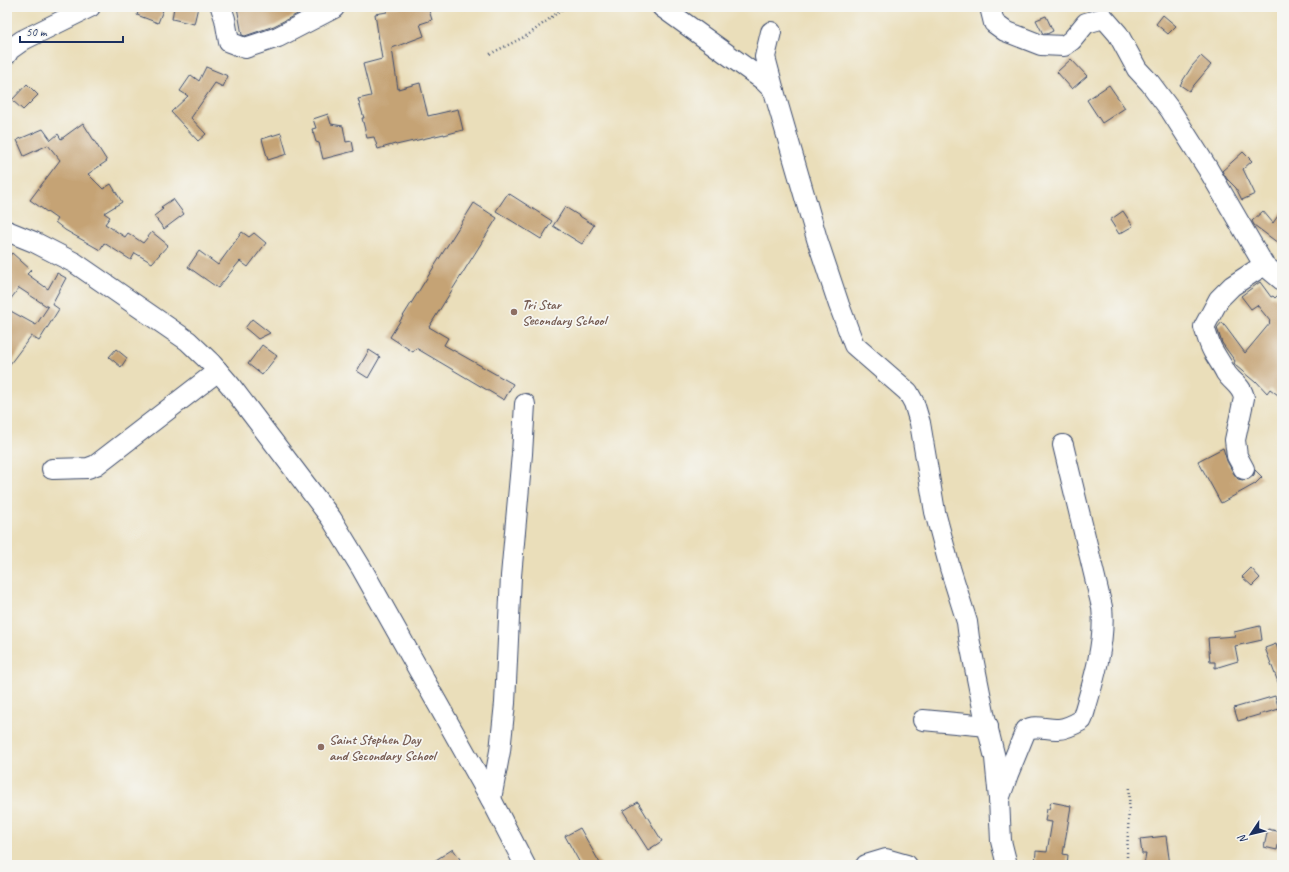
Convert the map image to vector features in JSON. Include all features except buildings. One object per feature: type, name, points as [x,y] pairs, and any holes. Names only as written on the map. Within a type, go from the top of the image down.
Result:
[{"type":"street","points":[[7,54],[9,50],[23,40],[90,7]]},
{"type":"street","points":[[221,7],[230,42],[245,48],[278,37],[334,8]]},
{"type":"street","points":[[662,7],[763,80],[774,91]]},
{"type":"street","points":[[990,7],[994,23],[1005,31],[1041,45],[1064,46],[1072,40],[1086,23],[1104,18],[1118,34],[1137,70],[1150,83],[1171,111],[1200,156],[1264,265],[1282,280]]},
{"type":"street","points":[[772,32],[765,57],[817,239],[854,345],[908,392],[914,403],[920,423],[935,512],[950,568],[967,622],[969,638],[995,758],[1000,799],[1001,841],[1007,865]]},
{"type":"street","points":[[7,231],[34,242],[75,263],[188,341],[230,385],[332,518],[491,799],[525,865]]},
{"type":"street","points":[[1244,469],[1237,456],[1235,440],[1244,398],[1243,392],[1227,374],[1212,350],[1204,327],[1219,299],[1232,286],[1264,265]]},
{"type":"street","points":[[52,469],[88,468],[96,465],[218,371]]},
{"type":"street","points":[[491,799],[500,751],[506,703],[511,576],[525,404]]},
{"type":"street","points":[[1000,799],[1008,774],[1027,729],[1033,727],[1059,729],[1082,720],[1103,638],[1104,622],[1102,607],[1063,444]]},
{"type":"street","points":[[923,720],[988,726]]},
{"type":"street","points":[[866,865],[886,859],[907,865]]},
{"type":"path","points":[[490,54],[528,35],[565,7]]},
{"type":"path","points":[[1128,865],[1127,855],[1130,785]]},
{"type":"place","name":"Tri Star Secondary School","points":[[514,312]]},
{"type":"place","name":"Saint Stephen Day and Secondary School","points":[[321,747]]}]
